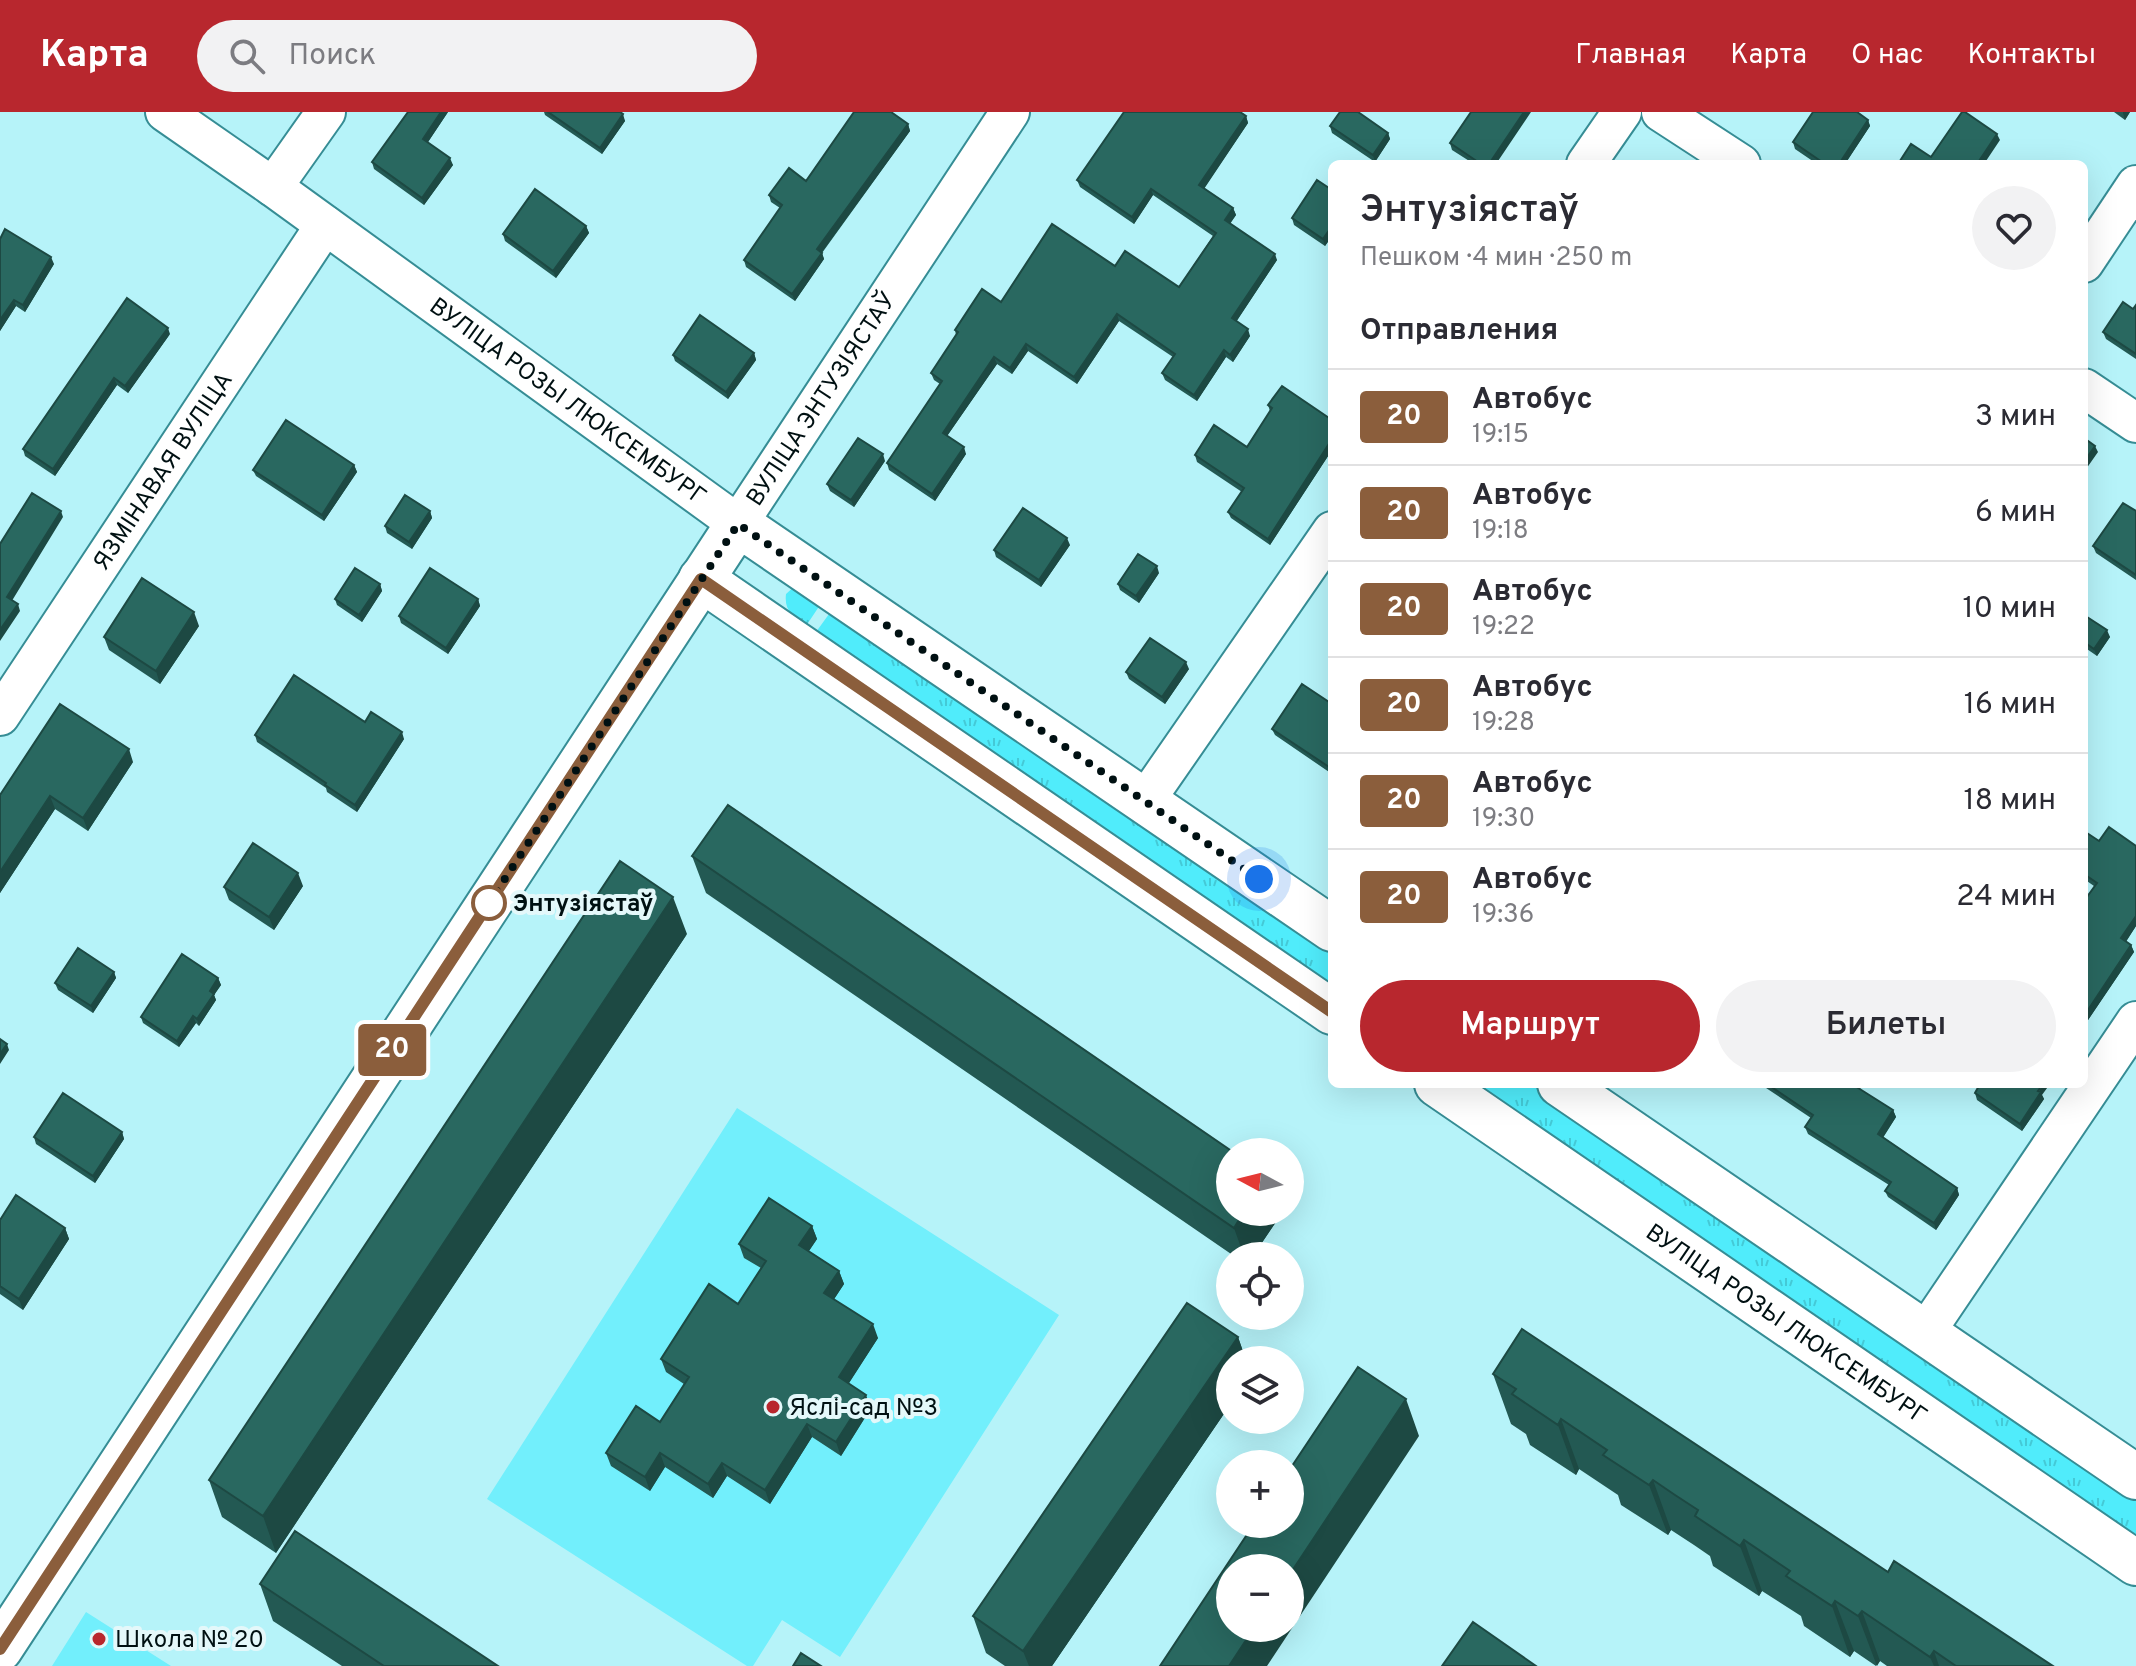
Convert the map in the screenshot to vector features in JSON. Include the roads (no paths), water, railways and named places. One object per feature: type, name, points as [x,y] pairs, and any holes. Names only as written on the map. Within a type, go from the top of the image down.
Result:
[{"type":"main road","name":"ВУЛІЦА ЭНТУЗІЯСТАЎ","points":[[0,1649],[738,524]]},
{"type":"main road","name":"ВУЛІЦА РОЗЫ ЛЮКСЕМБУРГ","points":[[738,524],[1328,926]]},
{"type":"main road","points":[[701,579],[1328,1009]]},
{"type":"main road","name":"ВУЛІЦА РОЗЫ ЛЮКСЕМБУРГ","points":[[1443,1088],[2136,1563]]},
{"type":"main road","points":[[1566,1088],[2136,1477]]},
{"type":"street","name":"ВУЛІЦА РОЗЫ ЛЮКСЕМБУРГ","points":[[165,112],[738,524]]},
{"type":"street","points":[[273,187],[326,112]]},
{"type":"street","name":"ВУЛІЦА ЭНТУЗІЯСТАЎ","points":[[738,524],[1010,112]]},
{"type":"street","points":[[1589,160],[1622,112]]},
{"type":"street","points":[[1661,112],[1735,160]]},
{"type":"street","points":[[2088,257],[2136,185]]},
{"type":"street","name":"ЯЗМІНАВАЯ ВУЛІЦА","points":[[0,716],[325,225]]},
{"type":"street","points":[[2088,391],[2136,423]]},
{"type":"street","points":[[1145,801],[1328,537]]},
{"type":"street","points":[[1925,1333],[2136,1021]]},
{"type":"place","name":"Энтузіястаў","points":[[489,903]]},
{"type":"place","name":"Яслі-сад №3","points":[[773,1407]]},
{"type":"place","name":"Школа № 20","points":[[99,1639]]}]
